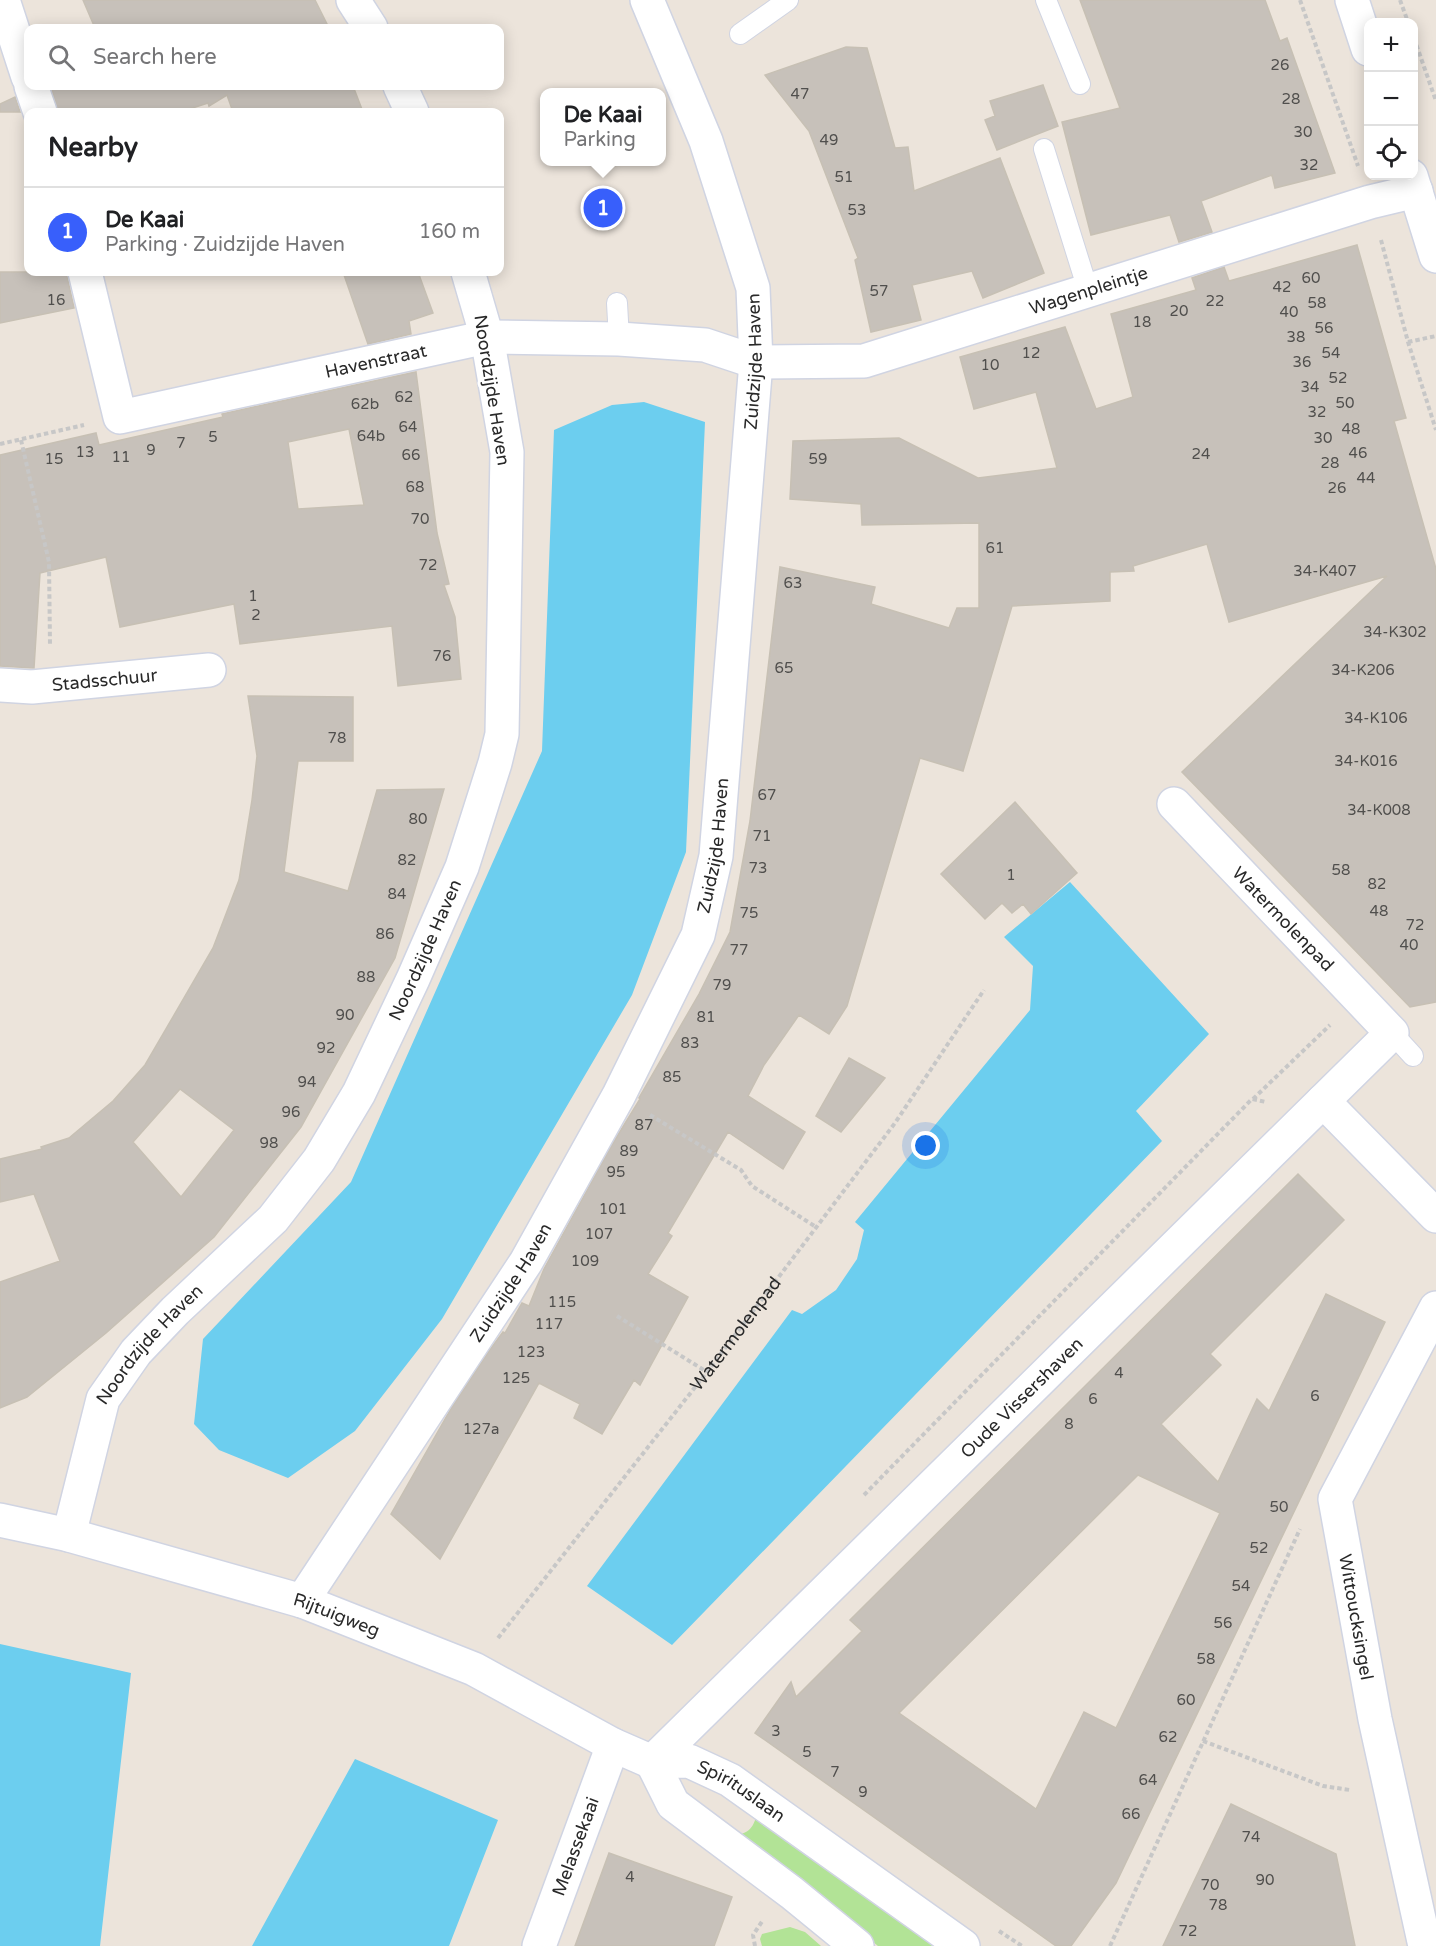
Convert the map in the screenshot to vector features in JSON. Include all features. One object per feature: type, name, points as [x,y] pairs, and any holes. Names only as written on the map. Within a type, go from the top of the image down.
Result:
[{"type":"street","points":[[3,0],[24,65]]},
{"type":"street","points":[[353,0],[368,24]]},
{"type":"street","name":"Zuidzijde Haven","points":[[302,1601],[526,1262],[619,1095],[698,935],[716,856],[756,362],[753,288],[706,141],[647,0]]},
{"type":"street","points":[[1352,0],[1364,37]]},
{"type":"street","points":[[32,90],[39,108]]},
{"type":"street","points":[[402,90],[410,108]]},
{"type":"street","points":[[1414,183],[1434,241]]},
{"type":"street","name":"Wagenpleintje","points":[[756,362],[864,361],[1370,202],[1414,183]]},
{"type":"street","points":[[86,276],[120,417]]},
{"type":"street","name":"Noordzijde Haven","points":[[69,1534],[104,1400],[136,1352],[175,1311],[273,1219],[319,1160],[358,1093],[413,979],[462,867],[502,735],[507,452],[487,337],[469,276]]},
{"type":"street","name":"Havenstraat","points":[[120,417],[487,337],[619,339],[705,345],[756,362]]},
{"type":"street","name":"Stadsschuur","points":[[0,685],[32,687],[209,670]]},
{"type":"street","name":"Watermolenpad","points":[[1174,804],[1403,1045]]},
{"type":"street","name":"Oude Vissershaven","points":[[652,1762],[1317,1107],[1403,1045]]},
{"type":"street","points":[[1317,1107],[1436,1216]]},
{"type":"street","points":[[1335,1499],[1436,1308]]},
{"type":"street","name":"Wittoucksingel","points":[[1335,1499],[1375,1719],[1425,1946]]},
{"type":"street","name":"Rijtuigweg","points":[[0,1520],[69,1534],[302,1601],[474,1669],[613,1745],[652,1762]]},
{"type":"street","name":"Melassekaai","points":[[539,1946],[613,1745]]},
{"type":"street","name":"Spirituslaan","points":[[652,1762],[689,1761],[730,1780],[963,1946]]},
{"type":"street","points":[[652,1762],[673,1804],[792,1893],[857,1946]]},
{"type":"lane","points":[[740,33],[788,0]]},
{"type":"lane","points":[[1046,0],[1080,84]]},
{"type":"lane","points":[[1044,149],[1088,290]]},
{"type":"lane","points":[[617,303],[619,339]]},
{"type":"path","points":[[1400,0],[1407,18]]},
{"type":"path","points":[[1418,52],[1436,101]]},
{"type":"path","points":[[1408,342],[1436,336]]},
{"type":"path","points":[[0,444],[120,417]]},
{"type":"path","points":[[21,440],[49,562],[50,685]]},
{"type":"path","name":"Watermolenpad","points":[[474,1669],[707,1372],[895,1123],[984,990]]},
{"type":"path","points":[[856,1503],[1252,1099],[1358,998]]},
{"type":"path","points":[[619,1095],[741,1170],[752,1186],[816,1227]]},
{"type":"path","points":[[1252,1099],[1317,1107]]},
{"type":"path","points":[[617,1316],[707,1372]]},
{"type":"path","points":[[1110,1946],[1311,1505],[1335,1499]]},
{"type":"path","points":[[1203,1741],[1323,1786],[1392,1797]]},
{"type":"green space","points":[[757,1812],[939,1946],[878,1946],[843,1917],[729,1837],[749,1830]]},
{"type":"green space","points":[[790,1927],[805,1932],[821,1946],[762,1946],[760,1939],[762,1934]]},
{"type":"water","points":[[644,402],[705,422],[686,852],[632,995],[442,1319],[355,1431],[288,1478],[219,1450],[194,1424],[203,1339],[351,1182],[542,751],[554,430],[612,405]]},
{"type":"water","points":[[1070,882],[1209,1034],[1136,1111],[1162,1141],[672,1645],[587,1586],[792,1310],[802,1314],[836,1290],[857,1259],[864,1230],[855,1222],[1030,1010],[1033,966],[1004,937]]},
{"type":"water","points":[[0,1644],[131,1673],[100,1946],[0,1946]]},
{"type":"water","points":[[355,1759],[498,1820],[449,1946],[252,1946]]},
{"type":"building","points":[[83,0],[315,0],[327,24],[93,24]]},
{"type":"building","points":[[1080,0],[1265,0],[1280,41],[1287,38],[1335,173],[1275,188],[1272,175],[1201,201],[1212,232],[1179,242],[1170,215],[1091,235],[1062,122],[1120,108]]},
{"type":"building","points":[[846,47],[867,48],[895,148],[908,147],[914,191],[1000,158],[1044,273],[983,298],[972,271],[912,285],[921,320],[871,332],[855,260],[858,258],[809,131],[765,75]]},
{"type":"building","points":[[1043,85],[1058,126],[997,150],[985,120],[995,116],[990,101]]},
{"type":"building","points":[[52,90],[355,90],[361,108],[232,108],[227,95],[209,106],[208,103],[192,108],[57,108]]},
{"type":"building","points":[[15,97],[20,112],[0,112],[0,104]]},
{"type":"building","points":[[1357,245],[1406,418],[1394,421],[1436,569],[1436,1002],[1410,1007],[1182,772],[1387,576],[1229,622],[1207,544],[1133,566],[1134,571],[1110,572],[1110,601],[1012,606],[963,771],[920,758],[847,1006],[829,1034],[799,1015],[764,1065],[748,1096],[805,1132],[783,1169],[728,1132],[668,1233],[672,1236],[648,1274],[688,1297],[640,1385],[634,1380],[602,1434],[574,1418],[580,1404],[539,1383],[440,1559],[391,1514],[452,1407],[489,1351],[503,1332],[505,1333],[522,1303],[529,1306],[544,1269],[699,994],[730,932],[750,821],[780,567],[875,587],[871,604],[949,628],[957,608],[979,608],[979,523],[862,525],[861,504],[790,499],[793,441],[899,438],[978,478],[1057,468],[1036,392],[974,409],[960,357],[1065,327],[1096,409],[1133,397],[1111,314],[1196,290],[1192,278],[1224,267],[1229,281]]},
{"type":"building","points":[[0,272],[24,272],[24,276],[67,276],[74,308],[0,323]]},
{"type":"building","points":[[344,276],[419,276],[433,313],[409,321],[411,334],[368,344]]},
{"type":"building","points":[[416,372],[437,533],[449,584],[444,585],[455,617],[461,679],[398,686],[392,626],[240,644],[234,604],[120,627],[106,557],[40,573],[34,668],[0,666],[0,455],[96,433],[99,445],[223,417],[222,414]],"holes":[[[349,429],[364,505],[298,509],[288,442]]]},
{"type":"building","points":[[248,696],[353,697],[353,761],[298,761],[284,872],[348,891],[377,790],[444,789],[395,958],[301,1127],[214,1237],[106,1333],[27,1397],[0,1408],[0,1282],[60,1261],[34,1194],[0,1202],[0,1159],[42,1149],[41,1147],[69,1138],[113,1101],[145,1065],[213,948],[239,880],[257,756]],"holes":[[[180,1089],[234,1130],[181,1197],[133,1142]]]},
{"type":"building","points":[[1015,802],[1077,873],[1031,914],[1023,904],[1012,913],[1002,903],[985,919],[941,874]]},
{"type":"building","points":[[849,1058],[885,1078],[841,1132],[816,1116]]},
{"type":"building","points":[[1298,1174],[1344,1220],[1210,1354],[1221,1365],[1161,1424],[1218,1482],[1257,1399],[1269,1411],[1326,1294],[1385,1322],[1116,1883],[1071,1946],[1056,1946],[755,1733],[791,1682],[796,1697],[862,1631],[850,1620]],"holes":[[[1138,1475],[1220,1513],[1116,1728],[1084,1712],[1036,1809],[899,1713]]]},
{"type":"building","points":[[1231,1804],[1336,1854],[1355,1946],[1163,1946]]},
{"type":"building","points":[[609,1853],[732,1897],[714,1946],[575,1946]]},
{"type":"place","name":"De Kaai","points":[[603,208]]}]
